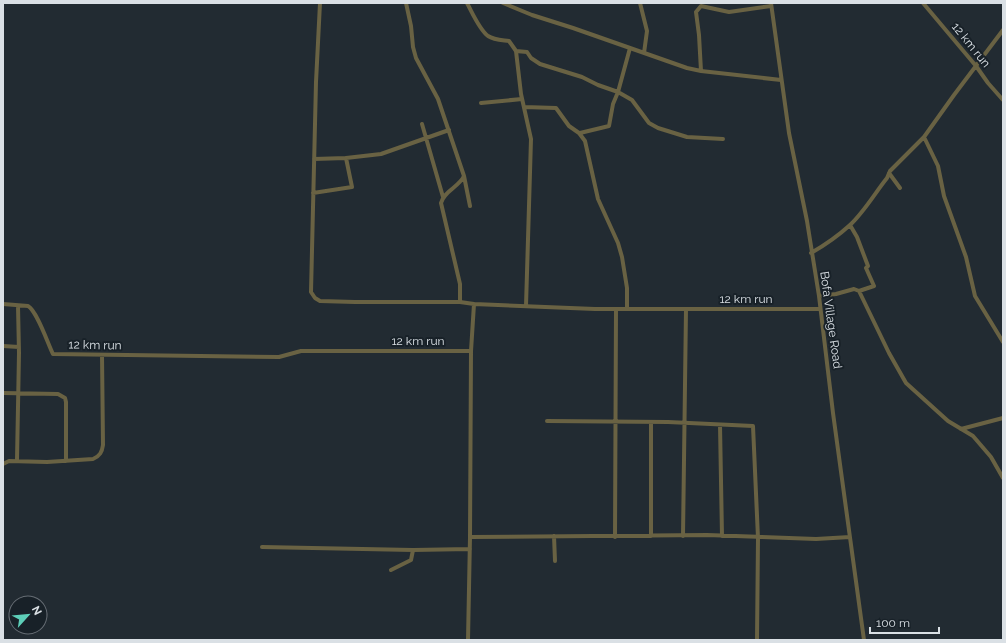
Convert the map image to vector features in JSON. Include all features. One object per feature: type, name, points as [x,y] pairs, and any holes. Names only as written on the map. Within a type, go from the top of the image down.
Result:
[{"type":"street","points":[[320,3],[313,193],[352,188],[346,158]]},
{"type":"street","points":[[406,3],[416,58],[438,99],[464,176],[470,206]]},
{"type":"street","points":[[467,3],[483,31],[488,36],[495,39],[509,42],[516,52],[522,99],[531,139],[526,306]]},
{"type":"street","points":[[503,3],[532,15],[687,68],[701,71],[781,80]]},
{"type":"street","points":[[640,3],[647,31],[644,53]]},
{"type":"street","name":"12 km run","points":[[923,3],[1003,100]]},
{"type":"street","points":[[701,71],[696,12],[700,6],[729,12],[771,4]]},
{"type":"street","name":"Bofa Village Road","points":[[771,4],[789,133],[807,221],[819,296],[833,413],[864,640]]},
{"type":"street","points":[[811,253],[824,245],[850,224],[889,174],[924,137],[1003,30]]},
{"type":"street","points":[[580,133],[609,126],[613,104],[618,92],[630,48]]},
{"type":"street","points":[[516,52],[527,52],[531,58],[540,64],[582,77],[598,85],[618,92],[632,100],[649,123],[658,128],[687,137],[723,139]]},
{"type":"street","points":[[481,103],[522,99]]},
{"type":"street","points":[[524,107],[556,108],[569,126],[580,133],[585,141],[598,199],[618,243],[622,257],[627,309]]},
{"type":"street","points":[[422,124],[443,197]]},
{"type":"street","points":[[314,159],[346,158],[381,154],[449,130]]},
{"type":"street","points":[[924,137],[938,166],[946,203],[968,263],[975,296],[1003,342]]},
{"type":"street","points":[[889,174],[900,188]]},
{"type":"street","points":[[460,302],[460,284],[441,203],[443,197],[462,181],[464,176]]},
{"type":"street","name":"12 km run","points":[[313,193],[311,292],[315,298],[320,301],[460,302],[474,304],[616,309],[820,309]]},
{"type":"street","points":[[819,296],[836,294],[854,289],[859,291],[874,286],[866,268],[868,266],[857,237],[850,224]]},
{"type":"street","points":[[859,291],[880,336],[903,379],[938,412],[973,436],[991,457],[1003,478]]},
{"type":"street","name":"12 km run","points":[[3,304],[28,306],[31,308],[39,320],[53,354],[279,357],[301,351],[471,351]]},
{"type":"street","points":[[468,640],[471,351],[474,304]]},
{"type":"street","points":[[17,460],[19,347],[18,306]]},
{"type":"street","points":[[615,537],[616,309]]},
{"type":"street","points":[[683,536],[686,309]]},
{"type":"street","points":[[3,346],[19,347]]},
{"type":"street","points":[[3,464],[9,461],[17,460],[47,462],[94,459],[98,457],[102,452],[103,445],[102,355]]},
{"type":"street","points":[[3,393],[58,394],[65,398],[66,461]]},
{"type":"street","points":[[961,429],[1003,418]]},
{"type":"street","points":[[547,421],[651,422],[753,426],[758,538],[757,640]]},
{"type":"street","points":[[651,422],[651,536]]},
{"type":"street","points":[[720,425],[722,536]]},
{"type":"street","points":[[554,536],[555,561]]},
{"type":"street","points":[[470,537],[722,536],[816,539],[850,537]]},
{"type":"street","points":[[262,547],[412,550],[470,549]]},
{"type":"street","points":[[391,570],[411,560],[412,550]]}]
